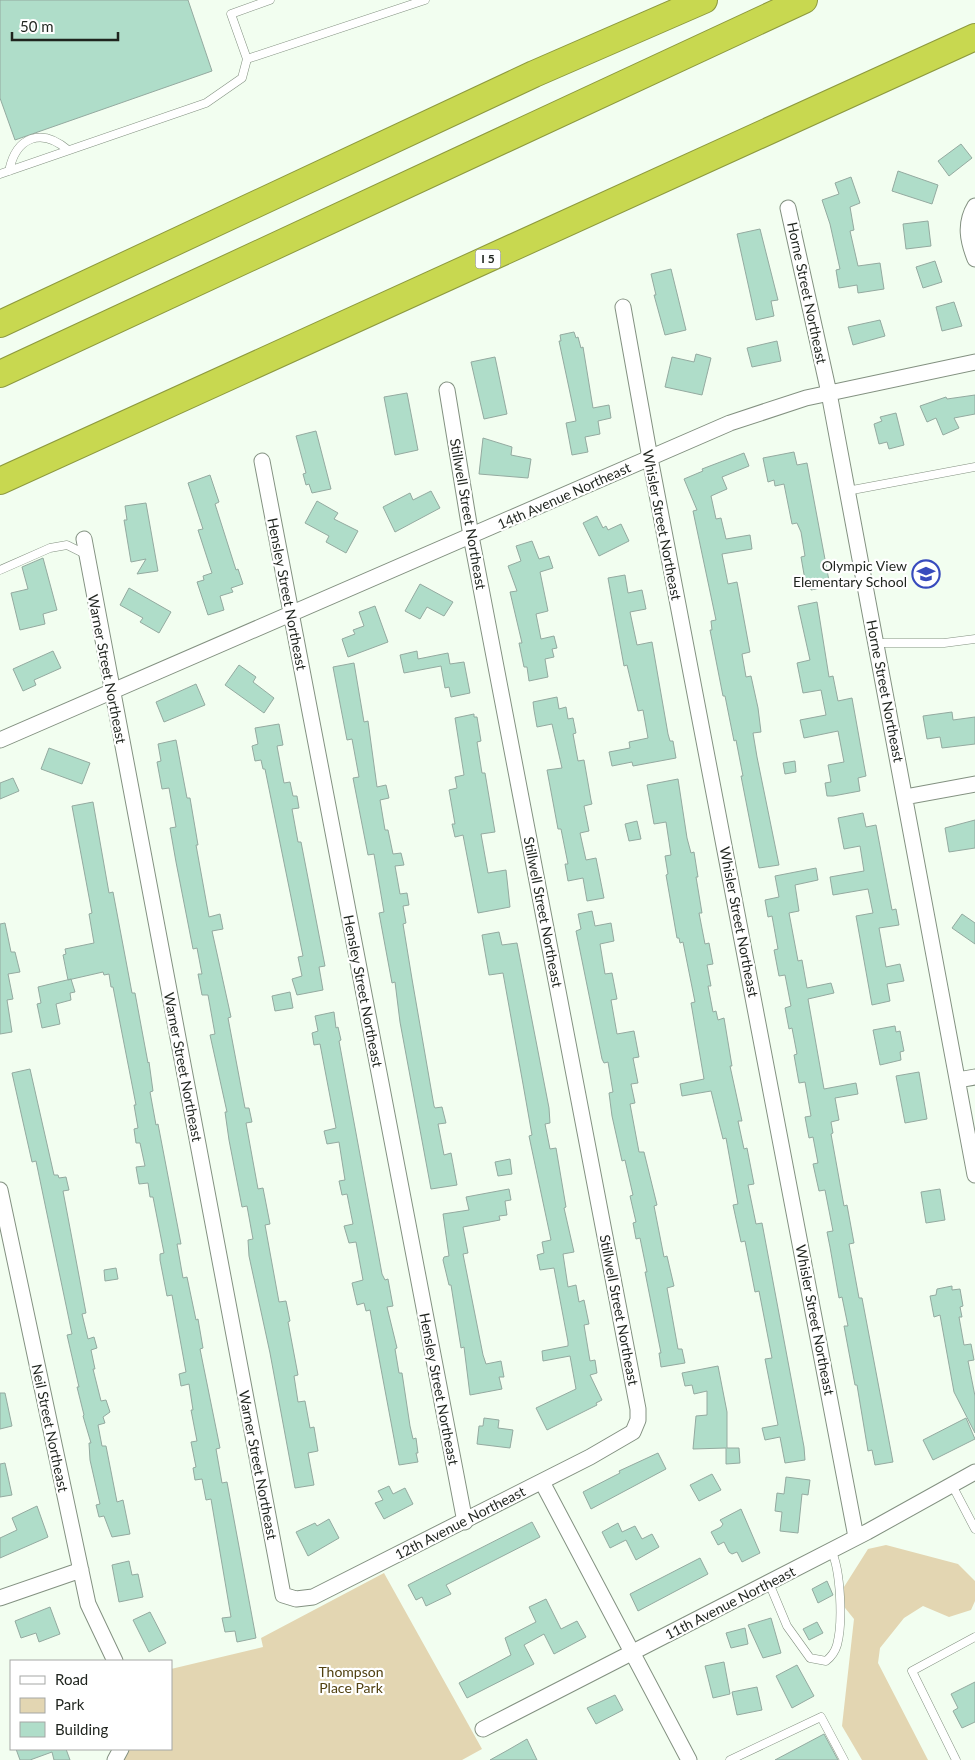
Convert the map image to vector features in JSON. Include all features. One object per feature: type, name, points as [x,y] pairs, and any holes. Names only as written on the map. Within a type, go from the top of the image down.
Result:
[{"type":"highway","points":[[0,324],[534,74],[704,0]]},
{"type":"highway","points":[[0,374],[804,0]]},
{"type":"highway","name":"I 5","points":[[0,481],[975,36]]},
{"type":"highway","points":[[907,68],[975,46]]},
{"type":"street","points":[[975,206],[970,214],[967,230],[975,260]]},
{"type":"street","name":"Horne Street Northeast","points":[[788,208],[829,393],[975,1174]]},
{"type":"street","name":"Whisler Street Northeast","points":[[623,307],[650,458],[856,1537]]},
{"type":"street","name":"14th Avenue Northeast","points":[[0,740],[650,458],[763,412],[829,393],[975,362]]},
{"type":"street","name":"Stillwell Street Northeast","points":[[447,390],[471,536],[638,1409],[638,1420],[633,1432]]},
{"type":"street","name":"Hensley Street Northeast","points":[[262,460],[465,1522]]},
{"type":"street","name":"Warner Street Northeast","points":[[84,539],[283,1595]]},
{"type":"street","points":[[904,797],[975,784]]},
{"type":"street","points":[[958,1080],[975,1077]]},
{"type":"street","name":"Neil Street Northeast","points":[[0,1190],[88,1604],[115,1660]]},
{"type":"street","name":"12th Avenue Northeast","points":[[283,1595],[296,1600],[313,1597],[465,1522],[633,1432]]},
{"type":"street","name":"11th Avenue Northeast","points":[[483,1730],[769,1583],[975,1472]]},
{"type":"street","points":[[542,1482],[689,1760]]},
{"type":"street","points":[[0,1598],[81,1570]]},
{"type":"lane","points":[[0,174],[206,103],[242,78],[247,60],[231,14],[270,0]]},
{"type":"lane","points":[[247,60],[425,0]]},
{"type":"lane","points":[[9,171],[13,154],[21,145],[43,136],[56,140],[68,150]]},
{"type":"lane","points":[[847,491],[975,467]]},
{"type":"lane","points":[[0,570],[67,545],[87,555]]},
{"type":"lane","points":[[876,643],[944,643],[975,639]]},
{"type":"lane","points":[[952,1485],[975,1529]]},
{"type":"lane","points":[[769,1583],[787,1626],[810,1658],[826,1661],[837,1646],[839,1630],[836,1565],[831,1550]]},
{"type":"lane","points":[[956,1760],[912,1671],[975,1637]]},
{"type":"lane","points":[[730,1760],[821,1717],[844,1760]]},
{"type":"green space","points":[[886,1545],[958,1564],[975,1581],[975,1601],[971,1610],[949,1617],[923,1606],[904,1618],[880,1648],[878,1663],[928,1760],[862,1760],[842,1726],[854,1619],[837,1598],[868,1549]]},
{"type":"green space","name":"Thompson Place Park","points":[[384,1573],[482,1749],[462,1760],[124,1760],[128,1750],[172,1750],[172,1669],[263,1647],[261,1638]]},
{"type":"building","points":[[0,0],[188,0],[212,71],[15,140],[0,98]]},
{"type":"building","points":[[961,144],[972,158],[949,176],[938,161]]},
{"type":"building","points":[[898,171],[938,185],[932,204],[892,191]]},
{"type":"building","points":[[851,177],[860,203],[850,207],[854,230],[850,231],[858,266],[880,263],[884,289],[858,293],[857,285],[839,288],[836,270],[840,269],[830,224],[822,200],[839,194],[835,183]]},
{"type":"building","points":[[928,221],[931,246],[906,249],[903,224]]},
{"type":"building","points":[[760,229],[778,300],[771,301],[774,316],[756,320],[737,234]]},
{"type":"building","points":[[935,261],[942,282],[923,288],[916,267]]},
{"type":"building","points":[[671,269],[686,330],[665,335],[654,295],[656,295],[651,274]]},
{"type":"building","points":[[954,302],[962,326],[942,331],[936,307]]},
{"type":"building","points":[[880,320],[885,336],[853,345],[848,327]]},
{"type":"building","points":[[574,332],[576,338],[578,337],[581,348],[583,347],[593,408],[609,405],[611,418],[598,421],[600,434],[585,437],[588,452],[572,455],[566,423],[576,421],[559,341],[561,341],[560,335]]},
{"type":"building","points":[[777,341],[781,361],[752,367],[747,348]]},
{"type":"building","points":[[696,354],[711,358],[702,395],[665,387],[672,357],[694,362]]},
{"type":"building","points":[[495,357],[507,414],[484,419],[471,362]]},
{"type":"building","points":[[407,393],[418,450],[395,455],[384,397]]},
{"type":"building","points":[[975,395],[975,414],[954,418],[959,428],[943,435],[936,418],[927,422],[920,406],[946,397],[947,399]]},
{"type":"building","points":[[896,413],[904,445],[889,449],[887,442],[879,444],[874,424],[882,421],[880,417]]},
{"type":"building","points":[[316,431],[331,489],[312,493],[309,484],[306,485],[303,474],[306,473],[296,436]]},
{"type":"building","points":[[483,438],[512,447],[511,455],[531,459],[528,478],[479,474]]},
{"type":"building","points":[[794,452],[797,465],[807,463],[830,586],[811,590],[809,579],[805,580],[801,557],[805,556],[801,532],[797,523],[792,524],[784,484],[775,486],[774,480],[768,482],[763,458]]},
{"type":"building","points":[[744,453],[749,466],[722,477],[727,489],[711,496],[716,519],[721,518],[726,539],[750,535],[752,549],[722,554],[728,584],[737,582],[750,652],[742,654],[746,677],[751,676],[758,708],[761,732],[753,733],[779,865],[759,868],[736,740],[734,741],[725,696],[723,696],[710,630],[712,630],[711,621],[716,620],[693,511],[697,510],[684,479],[703,471],[702,469]]},
{"type":"building","points":[[210,475],[219,502],[215,504],[236,570],[238,569],[243,584],[231,588],[233,592],[220,596],[224,610],[208,615],[197,582],[204,580],[203,576],[212,573],[198,530],[203,529],[188,483]]},
{"type":"building","points":[[431,491],[440,508],[395,532],[383,507],[410,493],[413,500]]},
{"type":"building","points":[[317,501],[338,513],[334,519],[358,531],[346,553],[326,542],[329,536],[305,523]]},
{"type":"building","points":[[146,503],[158,571],[137,574],[146,559],[131,562],[124,520],[127,520],[125,506]]},
{"type":"building","points":[[597,516],[603,528],[606,526],[608,530],[621,524],[629,541],[599,556],[583,523]]},
{"type":"building","points":[[532,541],[539,559],[549,556],[553,568],[540,572],[548,611],[536,614],[541,639],[554,636],[557,648],[552,649],[554,657],[545,659],[548,677],[529,681],[527,667],[524,667],[519,643],[522,643],[510,592],[517,591],[508,566],[521,561],[516,546]]},
{"type":"building","points":[[43,558],[57,610],[43,614],[45,624],[20,630],[11,593],[28,589],[22,567]]},
{"type":"building","points":[[625,575],[628,593],[642,590],[646,609],[630,612],[637,645],[652,642],[668,734],[670,741],[673,741],[676,758],[633,766],[632,762],[612,766],[609,752],[630,748],[629,742],[648,738],[643,710],[638,711],[627,665],[624,666],[608,578]]},
{"type":"building","points":[[420,584],[453,602],[444,616],[427,607],[420,619],[405,611]]},
{"type":"building","points":[[129,588],[171,612],[159,633],[140,622],[143,618],[120,605]]},
{"type":"building","points":[[817,602],[829,677],[833,676],[838,701],[852,698],[866,776],[858,778],[860,791],[833,796],[827,796],[825,783],[831,782],[828,765],[844,762],[838,731],[804,738],[800,720],[826,715],[821,690],[803,693],[797,663],[810,660],[798,606]]},
{"type":"building","points":[[375,606],[388,642],[348,657],[342,639],[355,634],[353,630],[364,626],[359,612]]},
{"type":"building","points":[[53,651],[61,668],[34,680],[36,685],[23,691],[13,669]]},
{"type":"building","points":[[417,651],[418,659],[448,653],[450,664],[464,662],[470,693],[451,697],[449,687],[445,688],[441,666],[404,673],[400,655]]},
{"type":"building","points":[[354,663],[364,722],[368,721],[377,787],[386,785],[389,798],[380,800],[385,830],[388,830],[393,854],[401,853],[404,865],[395,866],[400,894],[407,893],[409,905],[403,906],[406,923],[403,924],[412,979],[434,1106],[435,1108],[442,1107],[446,1123],[438,1124],[444,1155],[451,1153],[457,1185],[431,1189],[400,1022],[395,982],[392,983],[379,913],[384,912],[374,854],[368,855],[353,778],[359,777],[352,739],[347,740],[333,667]]},
{"type":"building","points":[[239,665],[256,677],[253,682],[274,698],[264,713],[225,685]]},
{"type":"building","points":[[196,684],[205,705],[164,722],[156,702]]},
{"type":"building","points":[[557,697],[559,709],[566,707],[568,719],[573,718],[576,733],[573,734],[578,761],[584,760],[592,804],[584,806],[589,831],[580,833],[586,860],[596,858],[604,898],[587,901],[583,878],[568,881],[565,864],[568,864],[561,829],[558,829],[547,770],[562,768],[552,724],[537,727],[533,702]]},
{"type":"building","points":[[952,712],[953,720],[975,717],[975,744],[942,748],[940,737],[927,739],[923,716]]},
{"type":"building","points":[[474,714],[474,717],[477,717],[481,741],[477,742],[482,773],[485,773],[495,832],[481,834],[488,873],[506,870],[510,907],[478,913],[463,835],[455,837],[452,824],[455,824],[449,790],[457,788],[455,777],[464,775],[455,718]]},
{"type":"building","points":[[279,724],[283,745],[277,746],[284,783],[290,782],[293,796],[297,796],[299,808],[292,809],[298,842],[301,842],[325,966],[319,967],[323,990],[297,995],[292,979],[302,976],[298,957],[303,956],[265,769],[263,769],[261,760],[255,761],[252,746],[258,744],[255,728]]},
{"type":"building","points":[[176,740],[187,798],[190,798],[209,917],[220,914],[223,929],[212,931],[231,1017],[228,1018],[245,1108],[249,1108],[252,1122],[246,1123],[258,1189],[263,1188],[270,1224],[265,1225],[279,1302],[286,1301],[290,1321],[288,1322],[298,1375],[294,1376],[298,1402],[305,1401],[310,1428],[314,1427],[318,1451],[308,1453],[314,1485],[295,1488],[270,1353],[249,1256],[248,1240],[253,1239],[247,1206],[242,1207],[229,1140],[225,1112],[227,1112],[210,1035],[215,1034],[208,995],[202,995],[198,974],[202,974],[197,948],[193,949],[176,862],[170,828],[176,827],[169,788],[162,789],[157,762],[161,761],[158,744]]},
{"type":"building","points":[[49,748],[90,763],[82,784],[41,769]]},
{"type":"building","points":[[795,761],[796,772],[785,774],[783,763]]},
{"type":"building","points":[[13,778],[19,791],[0,799],[0,783]]},
{"type":"building","points":[[678,779],[687,838],[691,853],[694,852],[698,877],[696,877],[702,913],[699,913],[705,944],[709,943],[713,964],[707,965],[711,986],[708,986],[713,1012],[716,1011],[718,1020],[724,1018],[732,1066],[730,1066],[742,1121],[738,1121],[744,1149],[747,1148],[754,1184],[748,1185],[756,1224],[762,1223],[805,1460],[785,1463],[780,1437],[765,1440],[762,1428],[778,1425],[765,1359],[772,1358],[759,1291],[755,1292],[745,1241],[741,1242],[733,1205],[738,1204],[726,1138],[723,1139],[711,1091],[682,1096],[680,1084],[704,1079],[691,1003],[695,1002],[683,942],[680,943],[679,938],[677,938],[666,875],[668,874],[665,856],[671,855],[666,822],[654,824],[647,785]]},
{"type":"building","points":[[93,802],[109,893],[113,892],[132,993],[135,993],[149,1062],[153,1091],[150,1092],[181,1244],[177,1244],[183,1278],[187,1277],[196,1320],[198,1319],[203,1348],[200,1349],[220,1448],[216,1449],[222,1483],[227,1482],[256,1638],[237,1642],[235,1631],[225,1632],[222,1618],[231,1617],[211,1499],[206,1500],[202,1479],[195,1480],[193,1468],[196,1467],[191,1442],[197,1441],[191,1410],[193,1410],[189,1384],[181,1386],[179,1374],[186,1372],[172,1295],[167,1296],[160,1260],[160,1254],[164,1253],[153,1197],[150,1197],[148,1183],[139,1184],[136,1167],[145,1166],[140,1143],[136,1143],[134,1129],[138,1128],[134,1105],[136,1105],[113,987],[111,987],[109,974],[104,975],[103,972],[68,980],[63,955],[66,954],[65,949],[94,943],[89,914],[92,913],[72,806]]},
{"type":"building","points":[[863,813],[866,827],[876,825],[892,910],[896,909],[899,925],[879,928],[886,967],[900,964],[904,981],[887,984],[890,1001],[872,1005],[856,916],[873,913],[868,889],[833,895],[830,877],[864,871],[860,846],[844,849],[838,818]]},
{"type":"building","points":[[975,820],[975,848],[949,852],[945,828]]},
{"type":"building","points":[[637,821],[641,839],[629,841],[625,824]]},
{"type":"building","points":[[816,868],[818,880],[795,885],[799,911],[789,913],[798,961],[802,960],[807,988],[831,983],[834,993],[808,999],[824,1089],[856,1083],[858,1094],[835,1098],[839,1120],[831,1122],[833,1133],[831,1134],[844,1206],[847,1205],[854,1243],[849,1244],[859,1298],[862,1298],[893,1462],[875,1465],[872,1450],[868,1451],[857,1385],[855,1385],[844,1326],[848,1326],[842,1297],[839,1298],[827,1232],[833,1231],[825,1190],[819,1191],[813,1164],[818,1163],[813,1137],[809,1138],[805,1117],[811,1116],[805,1082],[799,1083],[794,1055],[797,1054],[792,1028],[789,1029],[785,1008],[791,1006],[785,975],[779,976],[774,950],[778,949],[772,916],[768,917],[765,900],[779,897],[775,876]]},
{"type":"building","points":[[592,911],[595,926],[611,923],[614,941],[600,944],[605,974],[612,973],[617,999],[611,1000],[617,1034],[634,1031],[639,1057],[633,1058],[638,1083],[631,1084],[635,1103],[630,1104],[639,1152],[644,1152],[657,1205],[654,1206],[664,1257],[667,1256],[674,1286],[667,1288],[678,1349],[682,1349],[685,1363],[661,1367],[659,1353],[661,1353],[645,1272],[647,1272],[640,1238],[636,1239],[633,1223],[636,1222],[630,1196],[633,1195],[625,1160],[622,1161],[612,1116],[609,1093],[613,1092],[608,1062],[604,1063],[602,1059],[576,931],[581,929],[578,914]]},
{"type":"building","points":[[962,914],[975,923],[975,944],[952,928]]},
{"type":"building","points":[[5,923],[11,952],[15,952],[20,972],[8,974],[13,999],[7,1000],[12,1032],[0,1034],[0,924]]},
{"type":"building","points":[[499,932],[502,945],[517,943],[549,1108],[550,1123],[545,1124],[550,1149],[556,1148],[566,1207],[564,1208],[574,1252],[563,1254],[568,1287],[576,1285],[579,1302],[584,1300],[589,1324],[584,1325],[590,1361],[595,1360],[597,1373],[590,1375],[602,1400],[596,1403],[597,1405],[547,1430],[536,1408],[576,1389],[570,1356],[543,1361],[542,1351],[568,1346],[568,1342],[554,1268],[540,1270],[537,1255],[544,1253],[542,1242],[551,1240],[529,1136],[532,1135],[503,973],[489,975],[482,935]]},
{"type":"building","points":[[71,979],[75,992],[70,993],[71,1000],[56,1004],[60,1024],[42,1028],[37,1004],[41,1003],[38,987]]},
{"type":"building","points":[[290,992],[293,1008],[275,1011],[272,996]]},
{"type":"building","points":[[334,1012],[336,1028],[338,1027],[341,1040],[339,1041],[382,1274],[385,1280],[388,1279],[393,1306],[387,1307],[397,1348],[395,1349],[399,1373],[402,1373],[410,1426],[413,1439],[416,1438],[418,1462],[399,1465],[370,1310],[366,1311],[364,1303],[357,1305],[352,1283],[363,1280],[356,1242],[349,1243],[344,1226],[353,1224],[347,1194],[342,1195],[339,1181],[345,1180],[339,1142],[327,1144],[324,1131],[336,1128],[320,1044],[314,1045],[312,1033],[318,1031],[315,1016]]},
{"type":"building","points":[[895,1026],[896,1032],[900,1031],[904,1051],[900,1052],[901,1060],[880,1065],[873,1030]]},
{"type":"building","points":[[30,1069],[54,1175],[58,1175],[59,1178],[66,1177],[69,1190],[63,1191],[86,1313],[82,1314],[88,1339],[94,1337],[97,1348],[91,1350],[95,1369],[93,1369],[101,1401],[106,1400],[110,1412],[103,1417],[105,1423],[98,1425],[102,1446],[106,1446],[117,1502],[123,1500],[130,1534],[112,1537],[104,1516],[99,1517],[96,1505],[100,1504],[90,1460],[89,1443],[91,1443],[83,1416],[77,1387],[79,1387],[67,1335],[72,1334],[36,1161],[32,1162],[12,1073]]},
{"type":"building","points":[[919,1072],[927,1119],[905,1123],[896,1076]]},
{"type":"building","points":[[510,1159],[512,1174],[498,1176],[495,1162]]},
{"type":"building","points":[[509,1189],[511,1200],[505,1201],[507,1215],[499,1216],[500,1220],[463,1227],[468,1253],[463,1254],[483,1355],[486,1364],[501,1361],[504,1377],[499,1377],[502,1389],[470,1395],[464,1347],[461,1348],[451,1285],[449,1285],[443,1260],[444,1257],[449,1256],[443,1214],[469,1210],[466,1197]]},
{"type":"building","points":[[940,1189],[945,1220],[926,1223],[921,1192]]},
{"type":"building","points":[[116,1268],[118,1279],[105,1281],[104,1270]]},
{"type":"building","points":[[952,1286],[952,1290],[960,1289],[963,1306],[960,1307],[962,1317],[959,1317],[964,1345],[971,1344],[974,1360],[968,1361],[975,1396],[975,1433],[954,1392],[940,1315],[934,1317],[930,1296],[936,1295],[937,1289]]},
{"type":"building","points":[[718,1366],[727,1412],[727,1448],[739,1448],[740,1463],[726,1464],[726,1448],[693,1449],[696,1416],[707,1415],[707,1391],[694,1394],[692,1385],[685,1386],[682,1373]]},
{"type":"building","points":[[0,1393],[5,1393],[12,1426],[0,1429]]},
{"type":"building","points":[[484,1418],[499,1420],[498,1428],[513,1430],[510,1448],[477,1444],[479,1426],[483,1426]]},
{"type":"building","points":[[966,1418],[975,1439],[933,1460],[923,1440]]},
{"type":"building","points":[[658,1453],[666,1469],[591,1509],[583,1492],[620,1473],[619,1471]]},
{"type":"building","points":[[5,1463],[12,1495],[0,1497],[0,1464]]},
{"type":"building","points":[[712,1474],[721,1490],[699,1501],[690,1485]]},
{"type":"building","points":[[786,1477],[810,1480],[808,1495],[802,1494],[798,1533],[780,1531],[782,1512],[775,1511],[777,1493],[784,1494]]},
{"type":"building","points":[[389,1486],[393,1494],[405,1488],[413,1504],[384,1519],[375,1503],[383,1500],[378,1491]]},
{"type":"building","points":[[37,1506],[48,1537],[0,1558],[0,1538],[17,1530],[12,1518]]},
{"type":"building","points":[[741,1509],[760,1553],[742,1562],[737,1552],[732,1554],[729,1552],[724,1542],[718,1545],[711,1532],[721,1527],[723,1524],[720,1520]]},
{"type":"building","points":[[329,1519],[339,1538],[308,1556],[296,1532],[315,1523],[317,1526]]},
{"type":"building","points":[[532,1522],[540,1537],[446,1585],[451,1594],[426,1606],[422,1597],[416,1600],[408,1585]]},
{"type":"building","points":[[618,1523],[622,1532],[635,1526],[642,1539],[652,1534],[659,1547],[636,1560],[626,1540],[610,1548],[602,1532]]},
{"type":"building","points":[[700,1558],[708,1574],[638,1611],[630,1594]]},
{"type":"building","points":[[129,1561],[132,1575],[138,1574],[143,1597],[119,1602],[112,1565]]},
{"type":"building","points":[[827,1581],[833,1595],[818,1603],[812,1589]]},
{"type":"building","points":[[546,1599],[561,1629],[577,1621],[586,1637],[554,1654],[544,1634],[524,1645],[534,1664],[467,1698],[459,1683],[511,1655],[505,1638],[536,1622],[529,1607]]},
{"type":"building","points":[[50,1607],[60,1634],[39,1642],[36,1633],[21,1638],[15,1621]]},
{"type":"building","points":[[150,1612],[166,1643],[149,1652],[133,1620]]},
{"type":"building","points":[[771,1618],[781,1653],[763,1658],[748,1625]]},
{"type":"building","points":[[817,1622],[823,1633],[809,1640],[803,1629]]},
{"type":"building","points":[[745,1628],[748,1644],[731,1648],[726,1633]]},
{"type":"building","points":[[724,1662],[730,1694],[713,1698],[705,1666]]},
{"type":"building","points":[[797,1665],[814,1696],[792,1708],[776,1676]]},
{"type":"building","points":[[975,1682],[975,1722],[962,1728],[953,1711],[958,1708],[951,1694]]},
{"type":"building","points":[[757,1687],[762,1710],[737,1715],[732,1692]]},
{"type":"building","points":[[615,1695],[623,1710],[596,1724],[587,1708]]},
{"type":"building","points":[[824,1734],[838,1760],[775,1760]]},
{"type":"building","points":[[527,1739],[537,1760],[490,1760],[508,1750]]},
{"type":"building","points":[[16,1750],[66,1750],[70,1760],[54,1760],[52,1752],[30,1760],[20,1760]]},
{"type":"place","name":"Olympic View Elementary School","points":[[926,574]]}]
